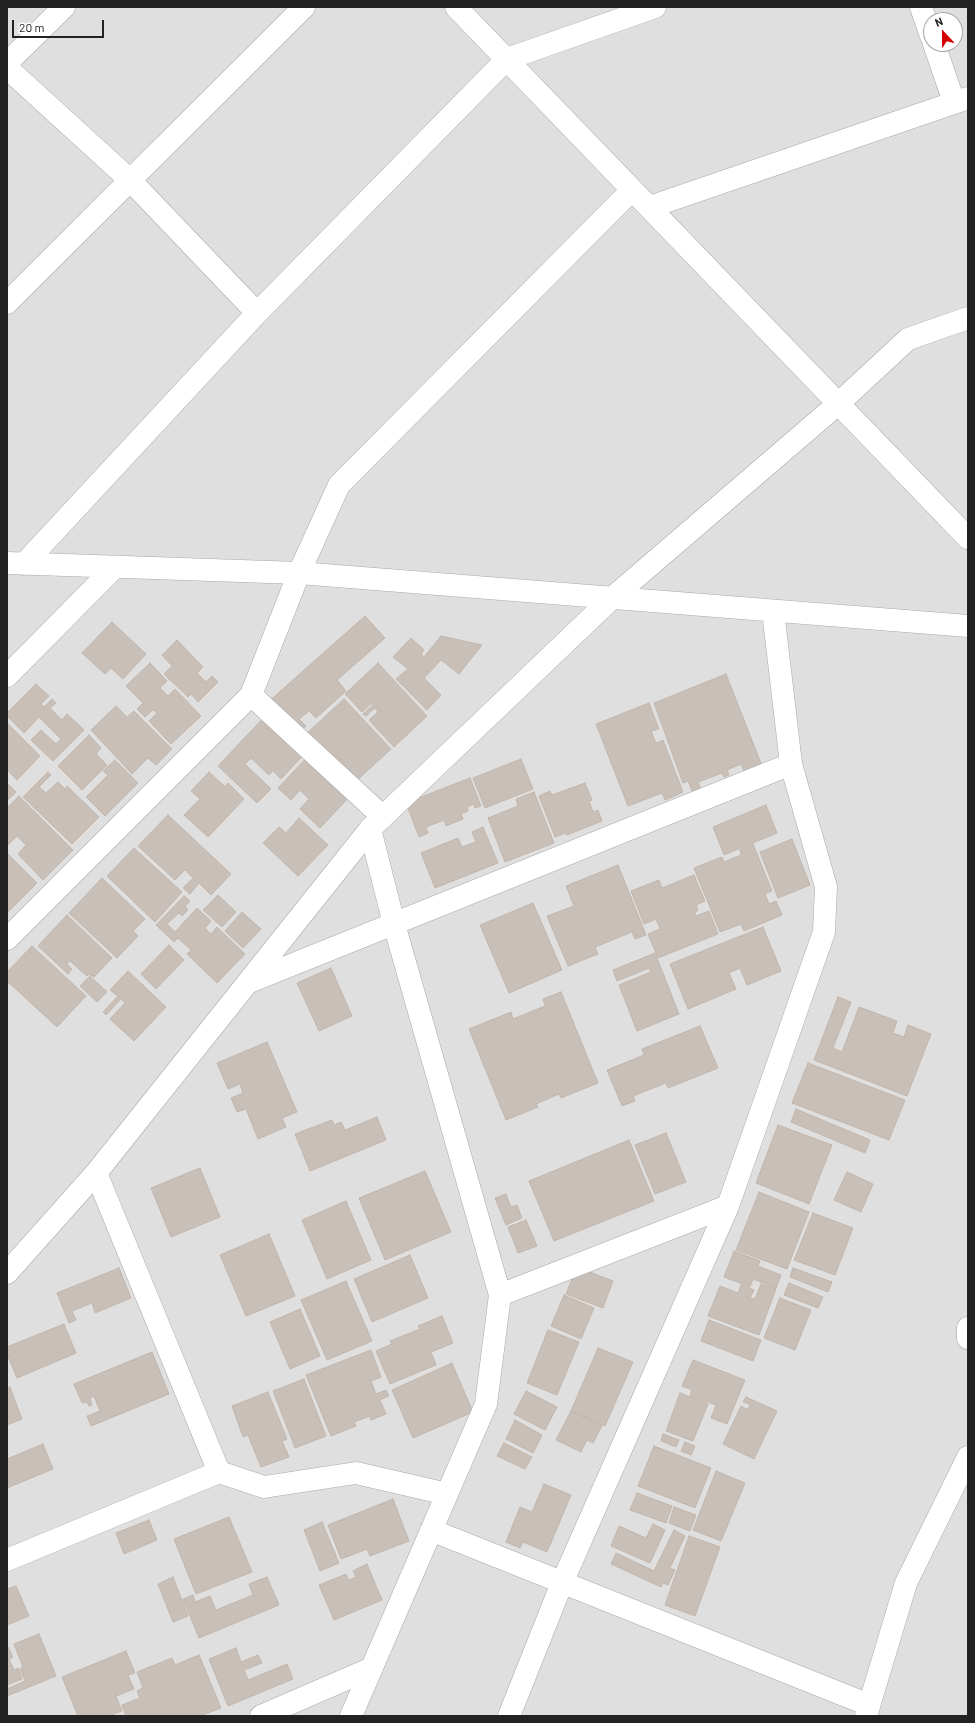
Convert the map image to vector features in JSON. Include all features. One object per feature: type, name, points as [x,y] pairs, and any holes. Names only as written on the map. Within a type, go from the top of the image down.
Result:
[{"type":"street","points":[[7,63],[64,7]]},
{"type":"street","points":[[7,303],[304,7]]},
{"type":"street","points":[[456,7],[968,538]]},
{"type":"street","points":[[15,564],[257,313],[507,59],[655,7]]},
{"type":"street","points":[[650,207],[961,100],[938,52]]},
{"type":"street","points":[[7,68],[130,180],[257,313]]},
{"type":"street","points":[[7,940],[251,695],[299,573],[339,485],[632,190]]},
{"type":"street","points":[[7,1273],[96,1173],[376,823],[612,598],[839,403],[908,339],[968,318]]},
{"type":"street","points":[[15,564],[299,573],[968,626]]},
{"type":"street","points":[[7,676],[115,567]]},
{"type":"street","points":[[510,1716],[562,1583],[728,1206],[824,932],[826,887],[791,764],[773,611]]},
{"type":"street","points":[[251,695],[376,823],[394,924],[500,1295],[486,1404],[351,1716]]},
{"type":"street","points":[[248,982],[791,764]]},
{"type":"street","points":[[96,1173],[219,1472]]},
{"type":"street","points":[[500,1295],[728,1206]]},
{"type":"street","points":[[968,1328],[968,1338]]},
{"type":"street","points":[[432,1530],[868,1710],[906,1584],[968,1457]]},
{"type":"street","points":[[7,1560],[219,1472],[264,1487],[356,1473],[447,1494]]},
{"type":"street","points":[[261,1716],[372,1668]]},
{"type":"shaded area","points":[[7,7],[968,7],[968,1716],[7,1716]]},
{"type":"building","points":[[365,616],[385,638],[337,680],[346,691],[316,718],[309,711],[299,719],[306,726],[296,735],[267,703]]},
{"type":"building","points":[[112,622],[146,654],[123,679],[111,668],[105,674],[82,653]]},
{"type":"building","points":[[441,636],[482,645],[459,674],[441,660],[424,678],[441,695],[427,710],[396,679],[408,669],[393,657],[411,638],[424,650],[421,654],[424,657]]},
{"type":"building","points":[[177,640],[203,667],[197,673],[206,682],[212,676],[218,682],[198,702],[191,694],[188,697],[164,674],[172,666],[162,655]]},
{"type":"building","points":[[150,663],[167,681],[160,688],[168,696],[175,689],[201,716],[171,744],[149,721],[157,713],[153,710],[145,717],[137,709],[143,703],[126,686]]},
{"type":"building","points":[[378,663],[427,716],[394,747],[369,720],[378,712],[375,708],[366,716],[363,714],[373,705],[372,703],[362,712],[345,694]]},
{"type":"building","points":[[726,674],[762,766],[745,773],[741,764],[727,770],[729,775],[724,777],[722,773],[698,782],[701,790],[693,793],[688,781],[683,783],[654,703]]},
{"type":"building","points":[[36,684],[49,696],[41,704],[44,707],[52,699],[56,703],[50,708],[62,720],[67,714],[84,730],[53,761],[31,740],[41,730],[56,744],[61,739],[39,717],[24,733],[7,716],[7,713]]},
{"type":"building","points":[[344,699],[391,749],[353,784],[306,734]]},
{"type":"building","points":[[649,703],[659,729],[651,731],[656,743],[663,740],[683,792],[665,800],[662,793],[628,806],[596,724]]},
{"type":"building","points":[[116,706],[127,717],[134,711],[172,749],[156,765],[148,758],[132,774],[91,730]]},
{"type":"building","points":[[267,714],[307,751],[281,779],[273,771],[269,775],[251,758],[245,764],[271,789],[257,803],[218,766]]},
{"type":"building","points":[[7,723],[40,756],[17,780],[7,770]]},
{"type":"building","points":[[89,735],[101,748],[96,754],[107,765],[82,790],[58,766]]},
{"type":"building","points":[[312,752],[354,792],[320,828],[300,809],[309,799],[300,790],[291,800],[278,788]]},
{"type":"building","points":[[521,759],[533,789],[485,808],[473,778]]},
{"type":"building","points":[[115,760],[138,783],[105,816],[86,797],[108,775],[103,771]]},
{"type":"building","points":[[48,772],[51,775],[39,787],[46,793],[58,782],[65,789],[67,786],[99,817],[72,844],[23,797]]},
{"type":"building","points":[[209,772],[225,787],[228,783],[244,799],[208,837],[184,815],[200,799],[191,791]]},
{"type":"building","points":[[470,778],[481,806],[475,808],[474,804],[467,807],[468,811],[461,814],[463,819],[446,826],[444,820],[426,827],[428,833],[419,837],[406,803]]},
{"type":"building","points":[[7,783],[16,792],[7,801]]},
{"type":"building","points":[[585,783],[592,800],[589,801],[593,812],[598,810],[602,821],[567,835],[566,833],[555,837],[539,796],[550,791],[552,795]]},
{"type":"building","points":[[534,792],[554,843],[505,862],[488,818],[518,806],[516,799]]},
{"type":"building","points":[[19,796],[73,850],[43,880],[18,854],[26,845],[17,836],[8,845],[7,843],[7,808]]},
{"type":"building","points":[[766,805],[777,833],[724,855],[713,827]]},
{"type":"building","points":[[168,815],[231,874],[211,895],[199,883],[190,894],[183,888],[193,878],[185,870],[175,880],[138,846]]},
{"type":"building","points":[[299,818],[328,845],[298,876],[263,843],[279,827],[286,833]]},
{"type":"building","points":[[483,827],[498,863],[435,888],[421,853],[458,838],[462,847],[476,842],[472,832]]},
{"type":"building","points":[[792,839],[810,885],[778,898],[760,852]]},
{"type":"building","points":[[753,844],[772,891],[765,894],[769,904],[776,901],[782,915],[744,931],[741,924],[720,932],[694,868],[722,857],[724,862],[741,855],[740,850]]},
{"type":"building","points":[[134,848],[182,892],[155,922],[107,876]]},
{"type":"building","points":[[7,853],[37,883],[7,913]]},
{"type":"building","points":[[618,865],[646,935],[635,939],[632,932],[595,947],[598,954],[568,966],[547,916],[574,906],[566,886]]},
{"type":"building","points":[[694,875],[705,901],[696,905],[698,910],[695,912],[696,916],[709,911],[718,934],[658,958],[648,934],[660,929],[656,919],[644,924],[631,891],[659,880],[662,888]]},
{"type":"building","points":[[102,878],[145,919],[133,931],[138,936],[117,958],[69,913]]},
{"type":"building","points":[[218,895],[236,912],[222,927],[203,910]]},
{"type":"building","points":[[184,896],[190,901],[185,906],[188,910],[182,916],[179,913],[167,924],[175,932],[197,908],[211,921],[205,928],[211,934],[217,927],[245,954],[217,983],[187,954],[191,950],[178,938],[174,942],[156,925]]},
{"type":"building","points":[[533,903],[562,970],[509,993],[480,925]]},
{"type":"building","points":[[242,912],[261,929],[243,948],[225,931]]},
{"type":"building","points":[[67,915],[112,958],[94,977],[89,974],[87,976],[70,961],[67,964],[72,969],[68,974],[38,946]]},
{"type":"building","points":[[763,927],[781,971],[747,985],[740,968],[729,973],[736,989],[688,1009],[670,964]]},
{"type":"building","points":[[169,945],[184,960],[156,989],[141,974]]},
{"type":"building","points":[[32,946],[86,996],[57,1027],[7,981],[7,972]]},
{"type":"building","points":[[655,953],[679,1014],[637,1031],[619,985],[651,972],[649,968],[617,981],[613,970]]},
{"type":"building","points":[[331,968],[352,1016],[319,1031],[297,983]]},
{"type":"building","points":[[128,971],[166,1007],[134,1041],[110,1019],[125,1003],[121,999],[106,1015],[103,1012],[118,996],[110,990]]},
{"type":"building","points":[[90,976],[107,992],[97,1002],[80,986]]},
{"type":"building","points":[[561,992],[598,1083],[561,1098],[559,1094],[536,1104],[538,1107],[506,1120],[469,1029],[511,1012],[513,1019],[545,1006],[543,999]]},
{"type":"building","points":[[838,997],[851,1002],[833,1048],[842,1052],[859,1007],[897,1021],[893,1033],[904,1037],[908,1025],[931,1034],[907,1096],[814,1060]]},
{"type":"building","points":[[700,1026],[718,1068],[668,1088],[666,1083],[633,1096],[635,1101],[622,1106],[607,1070],[644,1055],[642,1049]]},
{"type":"building","points":[[267,1042],[297,1112],[282,1118],[286,1127],[258,1139],[246,1109],[237,1112],[231,1098],[243,1093],[240,1084],[228,1089],[217,1063]]},
{"type":"building","points":[[808,1063],[905,1100],[889,1140],[792,1103]]},
{"type":"building","points":[[796,1109],[870,1140],[865,1153],[791,1122]]},
{"type":"building","points":[[377,1117],[386,1140],[310,1171],[295,1134],[332,1120],[334,1125],[341,1122],[345,1130]]},
{"type":"building","points":[[778,1125],[832,1145],[809,1204],[756,1183]]},
{"type":"building","points":[[666,1133],[686,1182],[655,1194],[635,1145]]},
{"type":"building","points":[[629,1140],[654,1201],[554,1241],[529,1181]]},
{"type":"building","points":[[200,1168],[220,1217],[171,1237],[151,1188]]},
{"type":"building","points":[[425,1171],[451,1232],[385,1260],[359,1198]]},
{"type":"building","points":[[847,1172],[873,1184],[861,1212],[834,1200]]},
{"type":"building","points":[[759,1192],[809,1212],[787,1269],[736,1250]]},
{"type":"building","points":[[506,1194],[511,1207],[517,1205],[522,1218],[506,1225],[495,1198]]},
{"type":"building","points":[[346,1201],[371,1260],[327,1279],[302,1220]]},
{"type":"building","points":[[813,1213],[853,1228],[835,1275],[794,1260]]},
{"type":"building","points":[[526,1220],[537,1246],[518,1253],[508,1227]]},
{"type":"building","points":[[269,1234],[295,1296],[246,1316],[220,1255]]},
{"type":"building","points":[[734,1251],[760,1261],[758,1266],[781,1275],[776,1288],[753,1279],[750,1287],[724,1277]]},
{"type":"building","points":[[410,1255],[428,1298],[372,1322],[354,1279]]},
{"type":"building","points":[[577,1267],[613,1281],[603,1308],[566,1294]]},
{"type":"building","points":[[119,1268],[131,1298],[95,1313],[92,1303],[72,1311],[76,1320],[69,1323],[57,1293]]},
{"type":"building","points":[[793,1268],[832,1282],[828,1292],[790,1277]]},
{"type":"building","points":[[346,1281],[372,1341],[327,1360],[301,1300]]},
{"type":"building","points":[[789,1283],[823,1297],[818,1308],[784,1295]]},
{"type":"building","points":[[761,1284],[776,1289],[759,1335],[708,1316],[720,1286],[738,1293],[741,1285],[754,1290],[750,1298],[755,1299]]},
{"type":"building","points":[[564,1295],[594,1308],[581,1339],[551,1326]]},
{"type":"building","points":[[780,1298],[811,1310],[795,1350],[764,1338]]},
{"type":"building","points":[[300,1309],[320,1356],[290,1369],[270,1322]]},
{"type":"building","points":[[442,1316],[453,1343],[431,1352],[436,1365],[390,1384],[376,1351],[392,1344],[390,1341],[420,1329],[418,1326]]},
{"type":"building","points":[[709,1320],[761,1340],[753,1361],[701,1341]]},
{"type":"building","points":[[64,1324],[76,1353],[17,1378],[7,1354],[7,1347]]},
{"type":"building","points":[[548,1330],[579,1342],[557,1395],[527,1383]]},
{"type":"building","points":[[598,1348],[633,1362],[605,1426],[571,1411]]},
{"type":"building","points":[[371,1350],[381,1377],[371,1381],[376,1394],[386,1390],[389,1396],[380,1400],[386,1414],[371,1420],[370,1416],[354,1422],[356,1426],[331,1436],[306,1375]]},
{"type":"building","points":[[152,1352],[169,1394],[91,1426],[87,1416],[100,1411],[94,1396],[90,1398],[92,1405],[89,1406],[87,1402],[82,1403],[74,1384]]},
{"type":"building","points":[[693,1360],[745,1380],[727,1424],[711,1418],[716,1405],[690,1396],[692,1390],[682,1386]]},
{"type":"building","points":[[452,1363],[473,1412],[413,1438],[392,1390]]},
{"type":"building","points":[[304,1379],[326,1436],[295,1448],[273,1391]]},
{"type":"building","points":[[10,1387],[22,1419],[7,1425],[7,1389]]},
{"type":"building","points":[[526,1391],[557,1407],[545,1430],[514,1414]]},
{"type":"building","points":[[268,1392],[287,1439],[282,1441],[289,1457],[261,1467],[248,1435],[243,1437],[232,1406]]},
{"type":"building","points":[[680,1393],[708,1404],[693,1441],[666,1431]]},
{"type":"building","points":[[746,1397],[777,1411],[754,1459],[723,1444],[741,1406],[748,1410],[750,1404],[743,1402]]},
{"type":"building","points":[[571,1411],[602,1426],[593,1443],[587,1440],[581,1452],[556,1440]]},
{"type":"building","points":[[515,1420],[542,1435],[533,1453],[506,1439]]},
{"type":"building","points":[[663,1434],[679,1440],[676,1447],[661,1441]]},
{"type":"building","points":[[685,1442],[695,1446],[691,1455],[681,1451]]},
{"type":"building","points":[[504,1443],[532,1457],[525,1469],[497,1456]]},
{"type":"building","points":[[43,1444],[53,1469],[7,1488],[7,1459]]},
{"type":"building","points":[[654,1446],[711,1468],[695,1508],[638,1486]]},
{"type":"building","points":[[716,1471],[745,1483],[721,1541],[693,1530]]},
{"type":"building","points":[[544,1484],[571,1495],[547,1552],[523,1542],[520,1548],[506,1542],[520,1507],[532,1512]]},
{"type":"building","points":[[637,1493],[672,1506],[666,1523],[630,1510]]},
{"type":"building","points":[[393,1499],[409,1541],[370,1556],[367,1549],[341,1559],[328,1525]]},
{"type":"building","points":[[674,1507],[696,1515],[690,1531],[669,1523]]},
{"type":"building","points":[[229,1517],[252,1572],[196,1594],[174,1539]]},
{"type":"building","points":[[149,1520],[157,1540],[124,1554],[116,1533]]},
{"type":"building","points":[[322,1522],[339,1563],[320,1571],[304,1530]]},
{"type":"building","points":[[653,1524],[665,1530],[650,1563],[611,1546],[619,1526],[646,1538]]},
{"type":"building","points":[[674,1530],[685,1536],[670,1568],[675,1570],[668,1585],[663,1583],[661,1587],[611,1564],[616,1553],[654,1571]]},
{"type":"building","points":[[689,1536],[720,1547],[695,1616],[665,1605]]},
{"type":"building","points":[[367,1564],[382,1600],[334,1620],[319,1585],[346,1574],[349,1580],[356,1577],[353,1571]]},
{"type":"building","points":[[173,1577],[188,1616],[173,1622],[158,1584]]},
{"type":"building","points":[[267,1577],[279,1605],[199,1638],[183,1599],[193,1595],[195,1602],[210,1596],[216,1610],[253,1595],[249,1584]]},
{"type":"building","points":[[16,1586],[29,1616],[7,1625],[7,1589]]},
{"type":"building","points":[[39,1634],[56,1676],[7,1696],[7,1689],[25,1681],[20,1669],[23,1667],[14,1644]]},
{"type":"building","points":[[7,1647],[13,1657],[9,1659],[14,1670],[18,1668],[22,1679],[7,1685]]},
{"type":"building","points":[[236,1648],[241,1662],[258,1655],[262,1663],[244,1670],[248,1680],[287,1664],[293,1679],[228,1706],[209,1659]]},
{"type":"building","points":[[126,1651],[135,1673],[128,1675],[134,1689],[116,1696],[122,1711],[108,1716],[78,1716],[62,1677]]},
{"type":"building","points":[[199,1655],[221,1708],[200,1716],[126,1716],[122,1705],[140,1698],[137,1691],[143,1688],[137,1672],[172,1658],[175,1665]]}]
